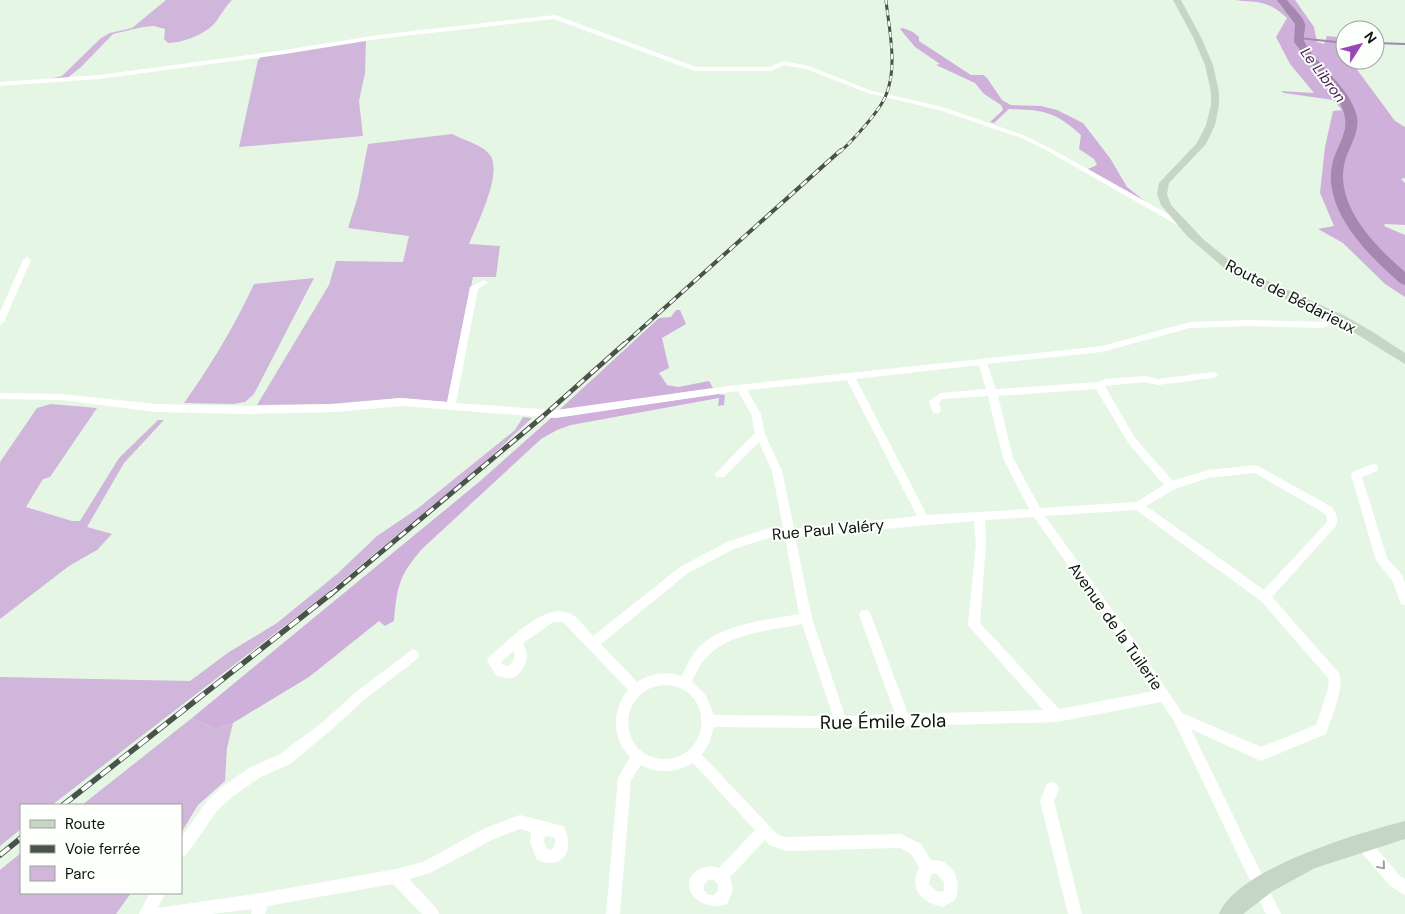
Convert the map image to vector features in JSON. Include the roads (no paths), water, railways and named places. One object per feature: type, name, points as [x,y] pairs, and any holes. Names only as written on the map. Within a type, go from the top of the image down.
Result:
[{"type":"street","points":[[1177,0],[1196,34],[1215,86],[1213,119],[1206,138],[1194,154],[1170,175],[1162,186],[1161,193],[1169,208],[1183,224]]},
{"type":"street","points":[[0,84],[99,77],[285,52],[378,36],[555,17],[695,69],[771,69],[783,63],[807,66],[870,92],[941,108],[1021,136],[1183,224]]},
{"type":"street","name":"Route de Bédarieux","points":[[1183,224],[1236,272],[1302,300],[1373,337],[1405,360]]},
{"type":"street","points":[[0,322],[27,260]]},
{"type":"street","points":[[451,405],[474,288],[484,283]]},
{"type":"street","points":[[0,396],[62,397],[156,408],[245,410],[337,408],[402,402],[556,414],[741,388],[1102,349],[1190,325],[1248,323],[1322,324],[1339,320]]},
{"type":"street","name":"Avenue de la Tuilerie","points":[[982,362],[992,392],[1008,458],[1036,513],[1178,717],[1274,914]]},
{"type":"street","points":[[936,410],[934,401],[941,396],[992,392],[1002,394],[1145,379],[1158,382],[1213,375]]},
{"type":"street","points":[[850,376],[924,520]]},
{"type":"street","points":[[1099,385],[1132,441],[1171,486]]},
{"type":"street","points":[[741,388],[756,414],[760,434],[776,471],[806,618],[841,722]]},
{"type":"street","points":[[720,474],[760,434]]},
{"type":"street","points":[[1373,468],[1356,475],[1382,560],[1398,579],[1405,600]]},
{"type":"street","points":[[1178,717],[1261,754],[1321,729],[1334,689],[1335,677],[1265,596],[1138,506],[1171,486],[1216,472],[1256,469],[1328,510],[1332,516],[1332,523],[1265,596]]},
{"type":"street","name":"Rue Paul Valéry","points":[[593,643],[684,570],[731,545],[772,532],[804,533],[924,520],[980,518],[1138,506]]},
{"type":"street","points":[[980,518],[981,544],[974,625],[1057,716]]},
{"type":"street","points":[[516,643],[549,618],[559,615],[568,618],[636,690]]},
{"type":"street","points":[[865,616],[904,721]]},
{"type":"street","points":[[685,682],[700,654],[716,642],[735,633],[806,618]]},
{"type":"street","points":[[182,849],[212,806],[227,792],[254,773],[285,758],[413,655]]},
{"type":"street","points":[[660,678],[673,678],[685,682],[698,692],[706,705],[708,721],[704,739],[693,754],[680,762],[666,765],[651,763],[638,757],[628,746],[622,731],[624,709],[636,690],[647,682],[660,678]]},
{"type":"street","name":"Rue Émile Zola","points":[[708,721],[841,722],[1057,716],[1164,695]]},
{"type":"street","points":[[693,754],[774,840],[786,844],[901,840],[916,849],[927,867]]},
{"type":"street","points":[[613,914],[625,778],[638,757]]},
{"type":"street","points":[[1052,789],[1046,801],[1075,914]]},
{"type":"street","points":[[160,914],[260,907],[425,868],[490,833],[520,822],[539,828]]},
{"type":"street","points":[[1228,914],[1261,888],[1301,866],[1361,841],[1405,830]]},
{"type":"street","points":[[721,876],[764,831]]},
{"type":"street","points":[[1361,841],[1394,882],[1405,888]]},
{"type":"street","points":[[396,876],[432,914]]},
{"type":"street","points":[[146,914],[157,894]]},
{"type":"waterway","name":"Le Libron","points":[[1282,0],[1300,24],[1299,42],[1337,90],[1351,118],[1349,136],[1337,171],[1337,189],[1343,204],[1366,240],[1405,280]]},
{"type":"waterway","points":[[1299,38],[1335,42]]},
{"type":"waterway","points":[[1385,43],[1405,44]]},
{"type":"railway","points":[[840,152],[859,133],[878,109],[890,84],[892,48],[886,0]]},
{"type":"railway","points":[[622,346],[841,150]]},
{"type":"railway","points":[[330,595],[541,418],[624,344]]},
{"type":"railway","points":[[64,804],[332,593]]},
{"type":"railway","points":[[0,855],[20,839]]}]
